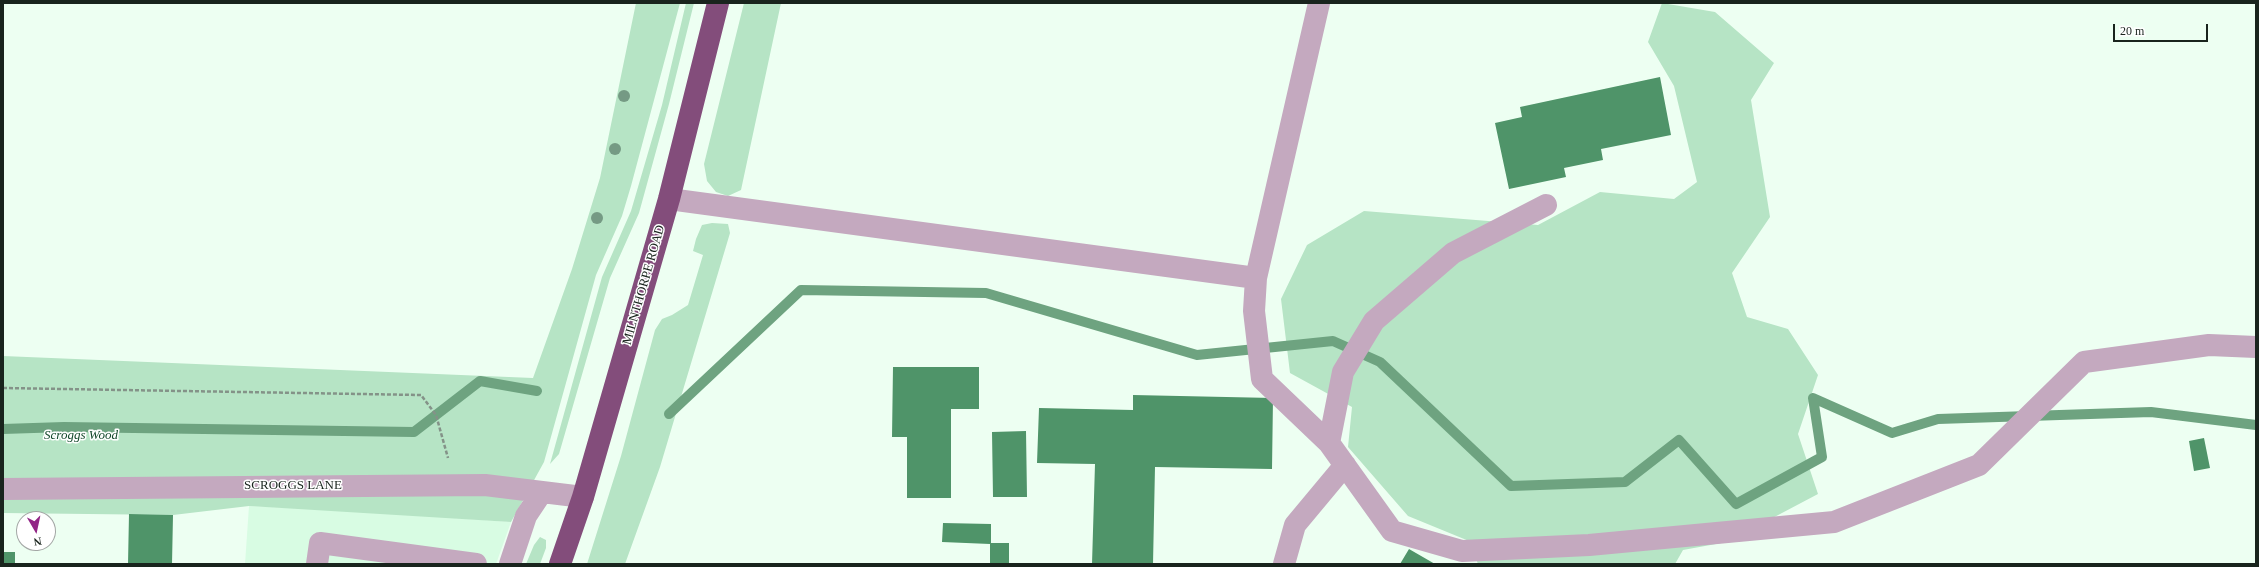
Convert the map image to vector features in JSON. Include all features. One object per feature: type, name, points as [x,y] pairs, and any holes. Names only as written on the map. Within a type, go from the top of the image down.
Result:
[{"type":"highway","name":"MILNTHORPE ROAD","points":[[560,564],[583,497],[668,199],[718,3]]},
{"type":"street","points":[[1318,3],[1256,278],[1254,311],[1262,379],[1329,443],[1392,531],[1462,551],[1589,545],[1834,522],[1979,465],[2084,362],[2209,345],[2256,348]]},
{"type":"street","points":[[668,199],[1256,278]]},
{"type":"street","points":[[1329,443],[1343,372],[1374,321],[1453,253],[1546,205]]},
{"type":"street","points":[[1284,564],[1295,525],[1345,465]]},
{"type":"street","name":"SCROGGS LANE","points":[[3,489],[485,485],[583,497]]},
{"type":"street","points":[[510,564],[526,516],[542,492]]},
{"type":"street","points":[[317,564],[320,543],[476,564]]},
{"type":"path","points":[[3,388],[421,395],[436,415],[456,485]]},
{"type":"shaded area","points":[[249,506],[356,511],[511,522],[496,564],[245,564]]},
{"type":"green space","name":"Scroggs Wood","points":[[636,3],[680,3],[631,186],[622,216],[596,275],[544,462],[511,522],[249,506],[173,515],[56,514],[56,511],[16,511],[16,513],[3,513],[3,356],[533,378],[572,269],[600,178]]},
{"type":"green space","points":[[686,3],[694,3],[669,104],[639,213],[610,278],[559,454],[550,464],[602,277],[631,211],[662,105]]},
{"type":"green space","points":[[744,3],[781,3],[741,190],[728,196],[716,192],[707,181],[704,164]]},
{"type":"green space","points":[[1662,3],[1715,12],[1774,63],[1751,100],[1770,217],[1732,273],[1747,317],[1788,329],[1818,375],[1798,434],[1818,494],[1727,542],[1683,550],[1675,564],[1478,564],[1469,541],[1408,516],[1348,447],[1352,407],[1290,373],[1281,299],[1307,245],[1364,211],[1538,225],[1600,192],[1674,199],[1697,182],[1674,86],[1648,42]]},
{"type":"green space","points":[[712,223],[728,224],[730,233],[660,467],[625,564],[587,564],[621,456],[655,330],[662,319],[672,315],[688,305],[703,255],[693,251],[696,239],[702,225]]},
{"type":"green space","points":[[540,537],[546,540],[546,548],[540,564],[526,564],[534,545]]},
{"type":"building","points":[[1660,77],[1671,135],[1601,149],[1603,160],[1564,168],[1566,177],[1509,189],[1495,123],[1522,117],[1520,107]]},
{"type":"building","points":[[893,367],[979,367],[979,409],[951,409],[951,498],[907,498],[907,437],[892,437]]},
{"type":"building","points":[[1133,395],[1273,398],[1272,469],[1155,467],[1153,564],[1092,564],[1095,464],[1037,463],[1039,408],[1133,410]]},
{"type":"building","points":[[1026,431],[1027,497],[993,497],[992,432]]},
{"type":"building","points":[[2204,438],[2210,468],[2194,471],[2189,441]]},
{"type":"building","points":[[129,514],[173,515],[172,564],[128,564]]},
{"type":"building","points":[[943,523],[991,524],[991,543],[1009,543],[1009,564],[990,564],[990,544],[942,542]]},
{"type":"building","points":[[1409,549],[1435,564],[1400,564]]},
{"type":"building","points":[[3,552],[15,552],[15,564],[3,564]]},
{"type":"waterway","points":[[669,414],[801,290],[986,293],[1197,355],[1333,341],[1380,362],[1511,486],[1625,482],[1679,440],[1736,504],[1822,457],[1813,398],[1892,433],[1938,419],[2151,412],[2256,425]]},
{"type":"waterway","points":[[3,429],[64,427],[414,432],[480,381],[537,391]]}]
